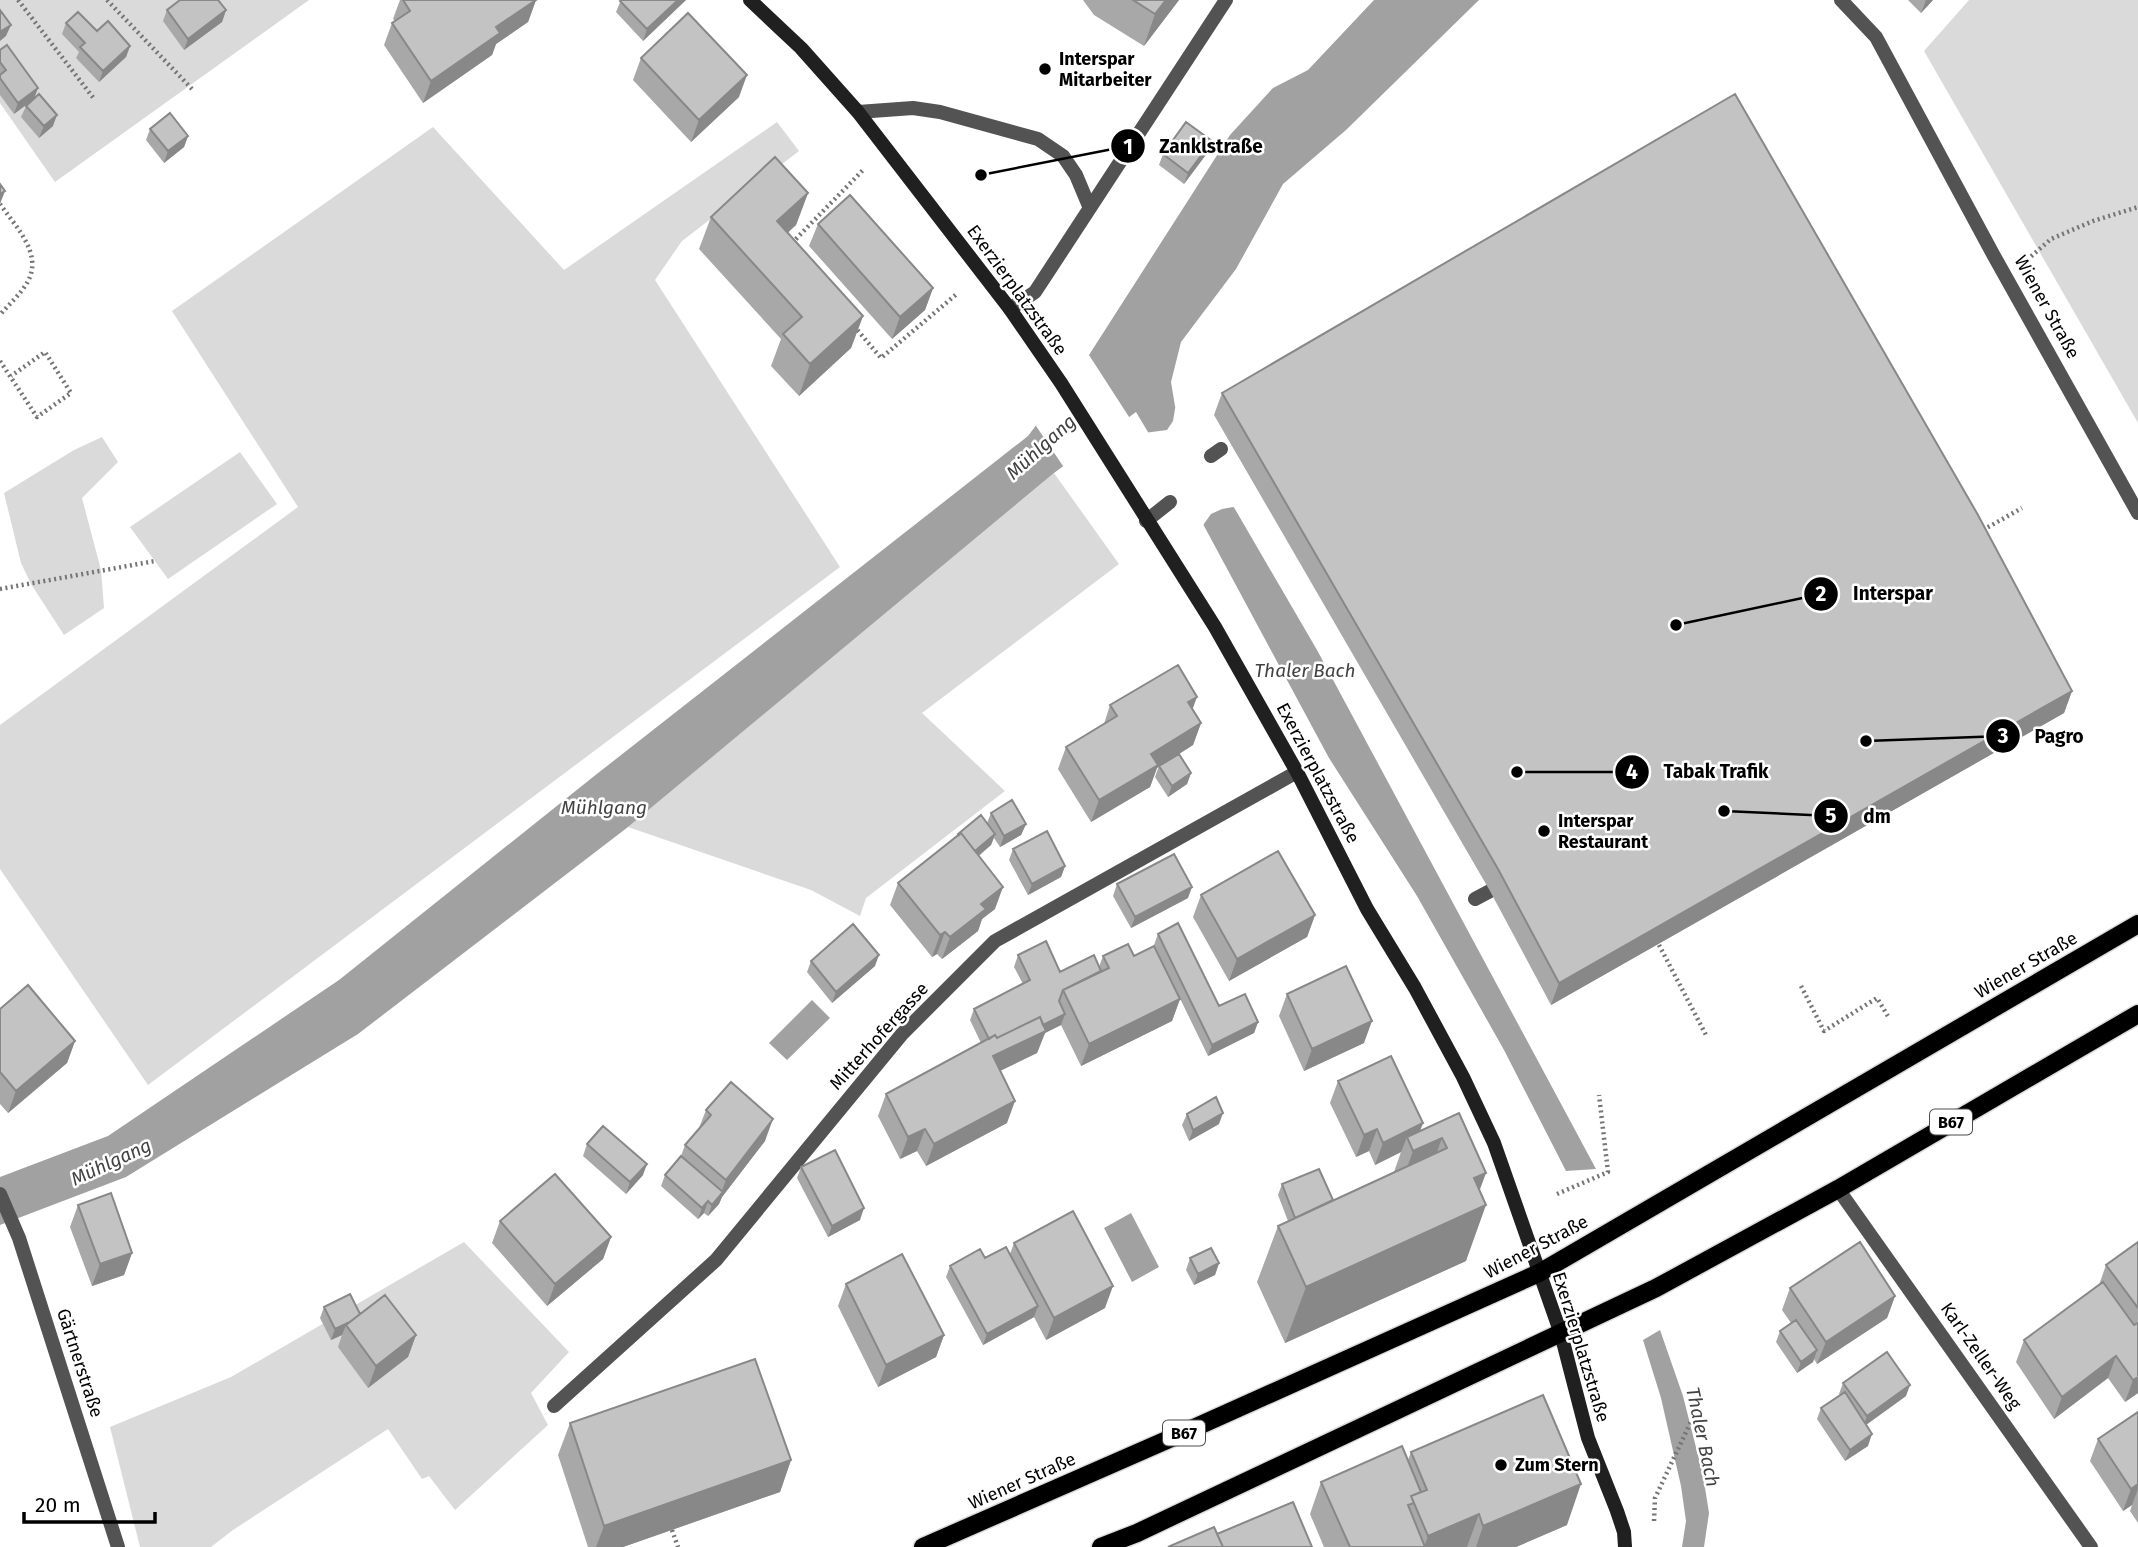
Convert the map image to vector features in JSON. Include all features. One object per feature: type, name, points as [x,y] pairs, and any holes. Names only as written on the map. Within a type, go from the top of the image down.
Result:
[{"type":"main road","name":"Wiener Straße","points":[[923,1547],[1539,1273],[2138,924]]},
{"type":"main road","name":"B67","points":[[1101,1547],[1137,1533],[1656,1288],[1838,1189],[2138,1014]]},
{"type":"street","name":"Exerzierplatzstraße","points":[[750,0],[801,48],[858,112],[1010,309],[1103,449],[1215,627],[1297,772],[1367,909],[1415,988],[1463,1077],[1494,1143],[1561,1334],[1588,1438],[1617,1511],[1624,1532],[1625,1547]]},
{"type":"street","points":[[1010,309],[1035,292],[1226,0]]},
{"type":"street","name":"Wiener Straße","points":[[1841,0],[1876,37],[2138,513]]},
{"type":"street","points":[[858,112],[913,107],[1038,139],[1063,156],[1076,175],[1089,206]]},
{"type":"street","points":[[1146,521],[1170,502]]},
{"type":"street","name":"Mitterhofergasse","points":[[554,1406],[716,1260],[902,1034],[995,941],[1297,772]]},
{"type":"street","points":[[1475,899],[1490,891]]},
{"type":"street","name":"Karl-Zeller-Weg","points":[[1838,1189],[2091,1547]]},
{"type":"street","name":"Gärtnerstraße","points":[[0,1194],[19,1238],[118,1547]]},
{"type":"path","points":[[18,0],[95,100]]},
{"type":"path","points":[[107,0],[192,89]]},
{"type":"path","points":[[787,247],[867,166]]},
{"type":"path","points":[[0,204],[29,246],[34,264],[28,282],[0,315]]},
{"type":"path","points":[[2008,281],[2018,268],[2051,239],[2093,221],[2138,207]]},
{"type":"path","points":[[847,318],[881,358],[958,293]]},
{"type":"path","points":[[0,361],[37,417],[71,393],[45,352],[11,376]]},
{"type":"path","points":[[1981,531],[2022,508]]},
{"type":"path","points":[[0,589],[155,561]]},
{"type":"path","points":[[1659,944],[1707,1037]]},
{"type":"path","points":[[1801,986],[1824,1031],[1877,998],[1889,1018]]},
{"type":"path","points":[[1557,1194],[1608,1172],[1599,1095]]},
{"type":"path","points":[[1654,1523],[1655,1498],[1694,1415]]},
{"type":"path","points":[[672,1530],[678,1547]]},
{"type":"shaded area","points":[[0,0],[309,0],[55,182],[0,103]]},
{"type":"shaded area","points":[[1969,0],[2138,0],[2138,423],[1924,51]]},
{"type":"shaded area","points":[[777,122],[799,151],[682,241],[655,280],[840,567],[148,1085],[0,869],[0,725],[298,507],[172,311],[433,127],[564,270]]},
{"type":"shaded area","points":[[102,437],[118,462],[82,498],[101,570],[104,608],[64,635],[31,584],[21,563],[4,493],[74,450]]},
{"type":"shaded area","points":[[240,452],[277,504],[168,579],[130,527]]},
{"type":"shaded area","points":[[1054,473],[1119,564],[922,713],[1005,791],[866,898],[860,916],[811,890],[628,827]]},
{"type":"shaded area","points":[[464,1242],[569,1352],[531,1393],[548,1425],[455,1510],[429,1476],[422,1479],[388,1429],[211,1547],[140,1547],[110,1427],[231,1377]]},
{"type":"water","name":"Mühlgang","points":[[1374,0],[1479,0],[1346,130],[1283,184],[1236,269],[1181,342],[1171,382],[1175,406],[1317,650],[1596,1169],[1566,1171],[1504,1050],[1417,896],[1329,758],[1203,524],[1136,412],[1054,473],[628,827],[358,1034],[126,1177],[0,1225],[0,1177],[108,1136],[339,980],[1028,436],[1089,355],[1230,135],[1273,88],[1308,70]]},
{"type":"water","points":[[812,1000],[830,1018],[787,1060],[769,1043]]},
{"type":"water","points":[[1131,1213],[1159,1267],[1132,1282],[1104,1228]]},
{"type":"water","name":"Thaler Bach","points":[[1660,1330],[1683,1396],[1703,1475],[1709,1513],[1704,1547],[1682,1547],[1686,1521],[1681,1486],[1661,1398],[1643,1340]]},
{"type":"pier","points":[[1089,355],[1131,420],[1065,469],[1034,423],[1073,371]]},
{"type":"pier","points":[[1177,397],[1239,510],[1233,507],[1211,514],[1201,528],[1144,433],[1167,430],[1173,421]]},
{"type":"building","points":[[180,0],[218,0],[226,10],[188,39],[167,10]]},
{"type":"building","points":[[403,0],[536,0],[496,27],[500,33],[431,81],[392,23],[410,11]]},
{"type":"building","points":[[621,0],[678,0],[647,29]]},
{"type":"building","points":[[1133,0],[1166,0],[1155,14]]},
{"type":"building","points":[[0,10],[11,25],[0,32]]},
{"type":"building","points":[[78,12],[97,31],[108,21],[130,46],[103,71],[80,47],[85,43],[66,23]]},
{"type":"building","points":[[688,13],[747,75],[699,120],[641,58]]},
{"type":"building","points":[[7,45],[38,88],[18,103],[0,78],[6,70],[0,62],[0,50]]},
{"type":"building","points":[[39,94],[57,115],[44,126],[26,106]]},
{"type":"building","points":[[1735,94],[1978,515],[2072,691],[1559,983],[1498,869],[1222,393]]},
{"type":"building","points":[[170,113],[188,136],[168,151],[150,129]]},
{"type":"building","points":[[1186,122],[1212,141],[1188,173],[1163,154]]},
{"type":"building","points":[[775,157],[808,193],[777,221],[863,316],[810,364],[783,334],[802,317],[711,217]]},
{"type":"building","points":[[850,195],[933,288],[900,317],[818,224]]},
{"type":"building","points":[[1178,665],[1197,697],[1188,702],[1201,723],[1151,754],[1158,765],[1099,800],[1066,747],[1117,716],[1110,705]]},
{"type":"building","points":[[1179,754],[1191,773],[1172,786],[1159,766]]},
{"type":"building","points":[[1012,800],[1026,824],[1004,836],[991,813]]},
{"type":"building","points":[[981,815],[995,834],[975,851],[961,833],[958,834]]},
{"type":"building","points":[[1047,831],[1065,866],[1032,884],[1013,849]]},
{"type":"building","points":[[961,833],[1003,887],[981,904],[986,909],[950,937],[945,932],[940,935],[898,883]]},
{"type":"building","points":[[1278,851],[1315,915],[1237,959],[1201,895]]},
{"type":"building","points":[[1174,854],[1192,887],[1135,917],[1117,884]]},
{"type":"building","points":[[1178,923],[1219,1006],[1245,994],[1258,1022],[1212,1045],[1158,934]]},
{"type":"building","points":[[853,924],[879,955],[836,992],[811,961]]},
{"type":"building","points":[[1046,941],[1060,972],[1094,955],[1101,971],[1063,990],[1059,1001],[1065,1014],[1043,1025],[1040,1017],[997,1038],[995,1035],[989,1039],[974,1009],[1030,980],[1018,955]]},
{"type":"building","points":[[1128,944],[1134,956],[1154,946],[1180,999],[1089,1044],[1063,990],[1109,968],[1103,956]]},
{"type":"building","points":[[1346,966],[1372,1021],[1312,1049],[1287,994]]},
{"type":"building","points":[[28,985],[75,1041],[16,1091],[0,1072],[0,1009]]},
{"type":"building","points":[[1040,1017],[1046,1031],[993,1056],[1015,1101],[934,1144],[925,1129],[908,1137],[886,1094],[995,1035],[997,1038]]},
{"type":"building","points":[[1391,1056],[1423,1123],[1383,1143],[1377,1129],[1364,1135],[1338,1081]]},
{"type":"building","points":[[731,1082],[773,1119],[726,1180],[685,1145],[711,1115],[706,1110]]},
{"type":"building","points":[[1216,1097],[1223,1113],[1193,1130],[1187,1114]]},
{"type":"building","points":[[1459,1113],[1486,1173],[1474,1178],[1486,1205],[1306,1287],[1278,1226],[1447,1148],[1442,1138],[1413,1151],[1407,1137]]},
{"type":"building","points":[[603,1126],[647,1164],[630,1182],[587,1144]]},
{"type":"building","points":[[835,1150],[864,1208],[832,1226],[801,1167]]},
{"type":"building","points":[[681,1156],[723,1192],[712,1205],[708,1201],[702,1208],[665,1175]]},
{"type":"building","points":[[1319,1169],[1333,1200],[1295,1218],[1282,1184]]},
{"type":"building","points":[[555,1174],[611,1237],[555,1284],[500,1221]]},
{"type":"building","points":[[111,1193],[132,1253],[100,1264],[78,1205]]},
{"type":"building","points":[[1073,1211],[1113,1286],[1054,1318],[1014,1243]]},
{"type":"building","points":[[1860,1242],[1895,1296],[1826,1342],[1790,1288]]},
{"type":"building","points":[[2138,1242],[2138,1308],[2106,1265]]},
{"type":"building","points":[[1006,1247],[1038,1306],[987,1334],[950,1266],[980,1249],[985,1258]]},
{"type":"building","points":[[1211,1248],[1219,1263],[1198,1274],[1190,1258]]},
{"type":"building","points":[[902,1254],[944,1335],[886,1365],[846,1284]]},
{"type":"building","points":[[2103,1282],[2134,1325],[2138,1323],[2138,1377],[2133,1380],[2116,1356],[2062,1397],[2024,1340]]},
{"type":"building","points":[[350,1294],[360,1314],[335,1329],[324,1307]]},
{"type":"building","points":[[385,1295],[416,1335],[376,1366],[346,1325]]},
{"type":"building","points":[[1796,1320],[1817,1350],[1801,1362],[1780,1331]]},
{"type":"building","points":[[1887,1352],[1910,1385],[1867,1416],[1843,1383]]},
{"type":"building","points":[[755,1359],[791,1460],[604,1526],[570,1423]]},
{"type":"building","points":[[1845,1392],[1872,1434],[1850,1450],[1821,1408]]},
{"type":"building","points":[[1543,1395],[1581,1484],[1483,1526],[1479,1514],[1428,1536],[1411,1496],[1427,1490],[1411,1452]]},
{"type":"building","points":[[2138,1412],[2138,1484],[2131,1489],[2098,1439]]},
{"type":"building","points":[[1402,1446],[1421,1492],[1411,1496],[1414,1503],[1408,1505],[1425,1547],[1350,1547],[1321,1482]]},
{"type":"building","points":[[1293,1502],[1312,1547],[1223,1547],[1217,1534]]},
{"type":"building","points":[[1214,1527],[1223,1547],[1168,1547]]},
{"type":"place","name":"Interspar Mitarbeiter","points":[[1045,69]]},
{"type":"place","name":"Zanklstraße","points":[[981,175]]},
{"type":"place","name":"Interspar","points":[[1676,625]]},
{"type":"place","name":"Pagro","points":[[1866,741]]},
{"type":"place","name":"Tabak Trafik","points":[[1517,772]]},
{"type":"place","name":"dm","points":[[1724,811]]},
{"type":"place","name":"Interspar Restaurant","points":[[1544,831]]},
{"type":"place","name":"Zum Stern","points":[[1501,1465]]}]
